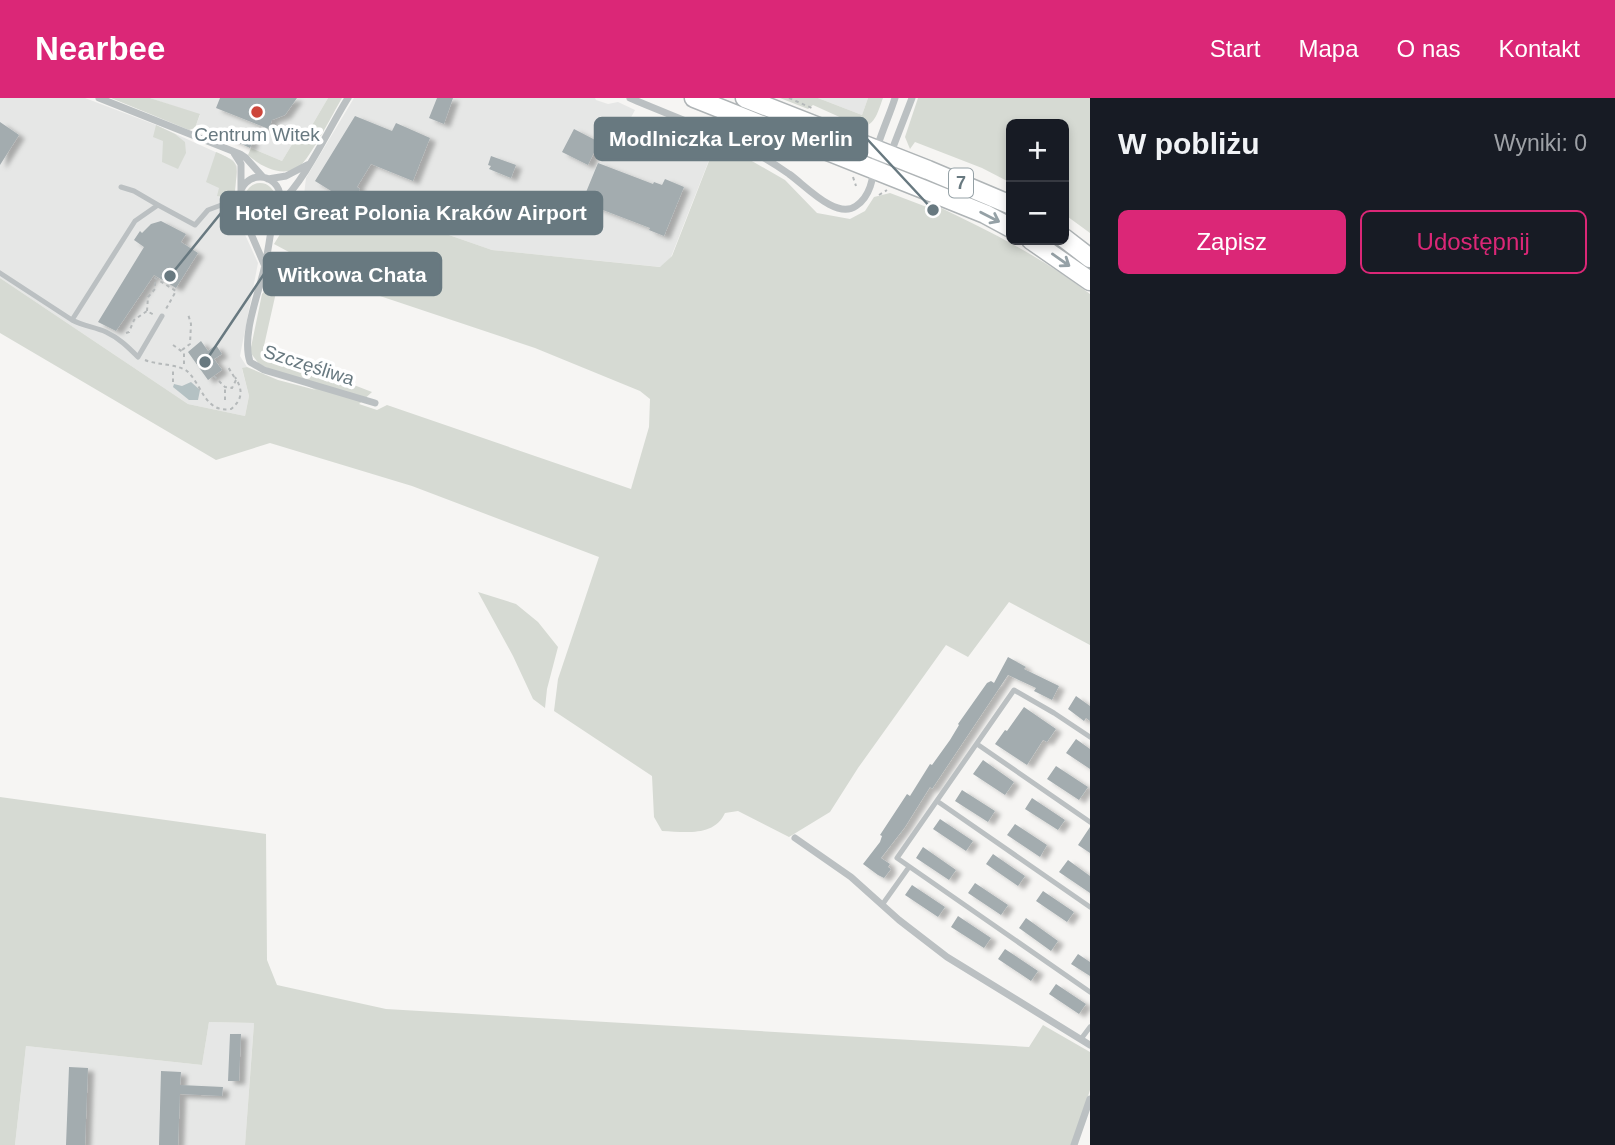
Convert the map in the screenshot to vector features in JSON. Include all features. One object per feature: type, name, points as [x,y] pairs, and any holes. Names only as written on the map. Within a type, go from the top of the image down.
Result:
[{"type":"main road","name":"7","points":[[694,98],[985,214],[1006,226]]},
{"type":"main road","name":"7","points":[[745,98],[1006,203]]},
{"type":"main road","points":[[1069,242],[1090,258]]},
{"type":"main road","points":[[1038,245],[1090,281]]},
{"type":"street","points":[[99,98],[246,158],[278,188],[279,203]]},
{"type":"street","points":[[246,212],[251,216],[264,217],[274,211],[308,165],[348,98]]},
{"type":"street","points":[[630,98],[754,153],[786,172],[820,199],[840,209],[851,209],[861,202],[912,98]]},
{"type":"street","points":[[876,170],[884,152],[895,98]]},
{"type":"street","points":[[233,152],[241,164],[240,195],[249,229],[265,265]]},
{"type":"street","points":[[240,195],[247,182],[286,176],[308,165]]},
{"type":"street","name":"Szczęśliwa","points":[[274,211],[265,265],[247,339],[250,362],[274,373],[374,403]]},
{"type":"street","points":[[795,838],[851,877],[947,957],[1090,1045]]},
{"type":"street","points":[[1074,1145],[1090,1099]]},
{"type":"lane","points":[[121,187],[134,191],[195,225],[208,211],[240,195]]},
{"type":"lane","points":[[72,320],[135,221],[158,205]]},
{"type":"lane","points":[[0,273],[72,320],[85,327],[103,330],[138,357],[161,317]]},
{"type":"lane","points":[[1090,737],[1014,690],[897,858],[1090,992]]},
{"type":"lane","points":[[977,744],[1090,822]]},
{"type":"lane","points":[[937,801],[1090,907]]},
{"type":"lane","points":[[882,905],[909,867]]},
{"type":"lane","points":[[1081,1039],[1090,1027]]},
{"type":"path","points":[[116,338],[129,332],[134,320],[146,311],[148,298],[155,289],[155,278],[176,291],[161,317],[146,311]]},
{"type":"path","points":[[182,350],[188,348],[191,341],[188,314]]},
{"type":"path","points":[[173,345],[182,350],[186,358],[184,368]]},
{"type":"path","points":[[138,357],[150,363],[184,368]]},
{"type":"path","points":[[184,368],[202,390],[205,399],[224,410],[231,409],[240,398],[240,385],[228,367]]},
{"type":"path","points":[[173,368],[173,382]]},
{"type":"path","points":[[214,376],[229,388],[235,386],[235,377]]},
{"type":"path","points":[[225,387],[225,400]]},
{"type":"shaded area","points":[[0,98],[85,98],[156,125],[233,160],[237,166],[235,191],[228,208],[237,211],[258,263],[240,356],[247,367],[242,369],[249,396],[245,416],[188,404],[0,278]]},
{"type":"shaded area","points":[[111,98],[150,98],[200,114],[195,128],[189,130]]},
{"type":"shaded area","points":[[150,98],[328,98],[301,144],[294,141],[282,161],[196,125],[200,115]]},
{"type":"shaded area","points":[[328,98],[342,98],[312,151],[296,169],[274,170],[248,155],[251,148],[282,161],[294,141],[301,144]]},
{"type":"shaded area","points":[[354,98],[595,98],[608,104],[618,102],[635,110],[628,123],[650,132],[656,122],[694,138],[690,153],[709,160],[671,257],[661,267],[492,250],[415,227],[409,235],[290,218],[304,195],[306,178]]},
{"type":"shaded area","points":[[780,98],[818,98],[862,115],[868,98],[883,98],[871,122],[856,127],[855,124],[813,105],[808,109]]},
{"type":"shaded area","points":[[818,98],[868,98],[862,115]]},
{"type":"shaded area","points":[[918,98],[1090,98],[1090,233],[1069,218],[1069,119],[1006,119],[1006,180],[982,168],[915,142],[910,149],[905,137]]},
{"type":"shaded area","points":[[156,125],[185,142],[186,153],[178,169],[162,162],[163,141],[153,137]]},
{"type":"shaded area","points":[[724,145],[785,180],[817,213],[850,219],[865,211],[874,197],[890,193],[932,209],[935,205],[1006,241],[1006,245],[1014,245],[1034,256],[1090,294],[1090,645],[1009,602],[968,657],[946,645],[858,768],[830,812],[789,837],[738,811],[725,813],[720,821],[706,830],[662,831],[654,817],[652,776],[554,711],[558,679],[599,557],[412,486],[270,443],[216,460],[0,333],[0,278],[188,404],[245,416],[249,396],[242,368],[247,367],[278,380],[316,390],[259,364],[250,352],[262,294],[267,288],[277,288],[263,350],[372,392],[359,404],[377,410],[387,405],[631,489],[649,427],[650,399],[640,391],[535,348],[356,288],[274,244],[290,218],[408,235],[414,227],[449,235],[492,250],[660,267],[672,256],[709,161],[705,159],[714,147]]},
{"type":"shaded area","points":[[216,152],[230,159],[236,166],[235,191],[227,197],[217,196],[219,188],[206,182]]},
{"type":"shaded area","points":[[260,183],[266,184],[274,192],[274,204],[266,212],[260,213],[254,212],[246,204],[245,198],[246,192],[254,184]]},
{"type":"shaded area","points":[[191,382],[200,390],[198,400],[189,400],[173,387],[174,384],[182,386]]},
{"type":"shaded area","points":[[478,592],[516,604],[538,622],[558,647],[545,708],[533,699]]},
{"type":"shaded area","points":[[0,797],[266,834],[267,960],[277,985],[386,1009],[1029,1047],[1043,1025],[1090,1052],[1090,1090],[1072,1145],[245,1145],[254,1023],[209,1022],[202,1065],[26,1046],[15,1145],[0,1145]]},
{"type":"shaded area","points":[[209,1022],[254,1023],[245,1145],[15,1145],[26,1046],[202,1065]]},
{"type":"building","name":"Centrum Witek","points":[[220,98],[297,98],[285,115],[272,120],[269,129],[216,108]]},
{"type":"building","points":[[437,98],[453,98],[444,124],[429,118]]},
{"type":"building","points":[[355,116],[392,131],[396,123],[430,138],[413,181],[371,164],[357,187],[360,189],[349,208],[333,198],[336,194],[315,181]]},
{"type":"building","points":[[0,122],[19,135],[0,165]]},
{"type":"building","points":[[574,129],[599,142],[588,165],[562,152]]},
{"type":"building","points":[[233,131],[253,140],[250,148],[229,138]]},
{"type":"building","points":[[491,156],[516,165],[511,178],[489,169]]},
{"type":"building","points":[[598,163],[653,184],[662,185],[665,179],[684,187],[664,236],[582,202]]},
{"type":"building","points":[[161,221],[186,234],[181,242],[198,253],[176,288],[154,275],[116,331],[98,322],[144,247],[134,240],[140,231],[142,233],[151,224]]},
{"type":"building","points":[[201,341],[208,351],[216,345],[222,354],[214,359],[222,370],[208,380],[188,352]]},
{"type":"building","points":[[1008,657],[1026,667],[1024,669],[1059,686],[1052,700],[1034,691],[1036,688],[1008,675],[932,789],[930,787],[905,827],[881,858],[890,864],[888,867],[891,869],[884,878],[878,875],[863,864],[880,842],[880,835],[907,794],[910,796],[930,764],[932,765],[950,740],[987,683],[994,683]]},
{"type":"building","points":[[1076,696],[1090,706],[1090,721],[1086,718],[1084,721],[1068,709]]},
{"type":"building","points":[[1024,707],[1056,729],[1047,742],[1043,740],[1027,765],[995,744]]},
{"type":"building","points":[[1076,739],[1090,749],[1090,769],[1066,753]]},
{"type":"building","points":[[983,760],[1014,782],[1005,795],[973,774]]},
{"type":"building","points":[[1056,766],[1088,787],[1079,800],[1047,779]]},
{"type":"building","points":[[962,790],[995,811],[988,822],[955,801]]},
{"type":"building","points":[[1032,798],[1065,820],[1058,830],[1025,809]]},
{"type":"building","points":[[940,819],[973,841],[966,851],[933,829]]},
{"type":"building","points":[[1015,824],[1047,845],[1040,857],[1007,835]]},
{"type":"building","points":[[1090,827],[1090,853],[1078,845]]},
{"type":"building","points":[[923,847],[956,870],[949,880],[916,858]]},
{"type":"building","points":[[993,854],[1025,876],[1018,886],[986,864]]},
{"type":"building","points":[[1068,860],[1090,876],[1090,893],[1059,872]]},
{"type":"building","points":[[975,883],[1008,905],[1001,915],[968,893]]},
{"type":"building","points":[[912,885],[945,907],[938,917],[905,895]]},
{"type":"building","points":[[1043,891],[1074,912],[1067,922],[1036,901]]},
{"type":"building","points":[[958,916],[991,938],[984,948],[951,927]]},
{"type":"building","points":[[1026,918],[1058,941],[1051,951],[1019,928]]},
{"type":"building","points":[[1005,949],[1038,971],[1031,981],[998,959]]},
{"type":"building","points":[[1078,954],[1090,962],[1090,976],[1071,964]]},
{"type":"building","points":[[1056,984],[1086,1004],[1079,1014],[1049,994]]},
{"type":"building","points":[[230,1034],[241,1034],[239,1081],[228,1081]]},
{"type":"building","points":[[69,1067],[88,1068],[85,1145],[66,1145]]},
{"type":"building","points":[[161,1071],[181,1072],[180,1085],[223,1087],[222,1096],[180,1094],[178,1145],[159,1145]]},
{"type":"place","name":"Centrum Witek","points":[[257,112]]},
{"type":"place","name":"Modlniczka Leroy Merlin","points":[[933,210]]},
{"type":"place","name":"Hotel Great Polonia Kraków Airport","points":[[170,276]]},
{"type":"place","name":"Witkowa Chata","points":[[205,362]]}]
